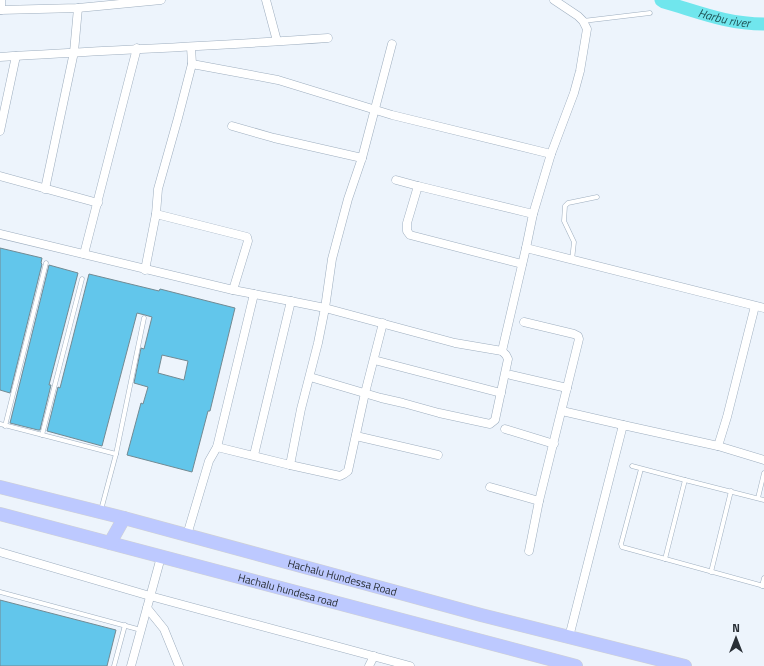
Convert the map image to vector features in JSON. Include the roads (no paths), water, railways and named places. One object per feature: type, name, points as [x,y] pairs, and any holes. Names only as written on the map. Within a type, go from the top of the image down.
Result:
[{"type":"main road","name":"Hachalu Hundessa Road","points":[[0,487],[124,518],[481,615],[569,637],[653,662],[684,666]]},
{"type":"main road","name":"Hachalu hundesa road","points":[[0,514],[576,666]]},
{"type":"main road","points":[[110,542],[124,518]]},
{"type":"street","points":[[1,0],[1,10],[78,8],[160,0]]},
{"type":"street","points":[[266,0],[276,41]]},
{"type":"street","points":[[502,351],[533,214],[551,154],[574,93],[580,70],[587,29],[583,21],[578,16],[554,0]]},
{"type":"street","points":[[45,189],[74,52],[78,8]]},
{"type":"street","points":[[0,57],[328,38]]},
{"type":"street","points":[[290,465],[301,409],[310,377],[325,308],[332,259],[348,199],[362,158],[392,44]]},
{"type":"street","points":[[146,270],[156,214],[158,189],[192,64],[192,47]]},
{"type":"street","points":[[84,254],[137,48]]},
{"type":"street","points":[[0,131],[2,113],[16,56]]},
{"type":"street","points":[[192,64],[278,80],[374,110],[551,154]]},
{"type":"street","points":[[232,126],[274,138],[362,158]]},
{"type":"street","points":[[0,176],[98,203]]},
{"type":"street","points":[[396,180],[533,214]]},
{"type":"street","points":[[418,186],[407,223],[407,231],[410,235],[522,264]]},
{"type":"street","points":[[156,214],[248,237],[233,290]]},
{"type":"street","points":[[0,234],[233,290],[325,308],[455,343],[502,351],[508,359],[495,420],[490,424],[439,413],[310,377]]},
{"type":"street","points":[[526,248],[764,308]]},
{"type":"street","points":[[187,535],[209,461],[217,447],[254,294]]},
{"type":"street","points":[[254,455],[291,301]]},
{"type":"street","points":[[718,446],[727,417],[755,306]]},
{"type":"street","points":[[524,322],[578,336],[578,344],[539,501],[529,551]]},
{"type":"street","points":[[217,447],[340,476],[344,474],[348,471],[365,393],[383,323]]},
{"type":"street","points":[[374,360],[501,393]]},
{"type":"street","points":[[511,375],[567,388]]},
{"type":"street","points":[[562,411],[718,446],[764,460]]},
{"type":"street","points":[[569,637],[623,425]]},
{"type":"street","points":[[505,429],[554,444]]},
{"type":"street","points":[[356,436],[438,455]]},
{"type":"street","points":[[490,487],[539,501]]},
{"type":"street","points":[[0,552],[150,596],[410,666]]},
{"type":"street","points":[[131,666],[161,557]]},
{"type":"street","points":[[147,608],[164,628],[179,666]]},
{"type":"street","points":[[369,666],[374,656]]},
{"type":"lane","points":[[583,21],[650,13]]},
{"type":"lane","points":[[572,260],[574,242],[564,221],[564,206],[568,203],[597,197]]},
{"type":"lane","points":[[46,263],[2,425],[116,454]]},
{"type":"lane","points":[[42,435],[82,279]]},
{"type":"lane","points":[[101,512],[116,454],[144,318]]},
{"type":"lane","points":[[632,466],[764,500]]},
{"type":"lane","points":[[642,469],[621,546],[623,548],[763,586],[764,578]]},
{"type":"lane","points":[[758,498],[764,473]]},
{"type":"lane","points":[[665,559],[685,480]]},
{"type":"lane","points":[[711,572],[731,491]]},
{"type":"lane","points":[[0,592],[141,630]]},
{"type":"lane","points":[[114,666],[125,625]]},
{"type":"waterway","name":"Harbu river","points":[[661,0],[725,20],[764,24]]}]
